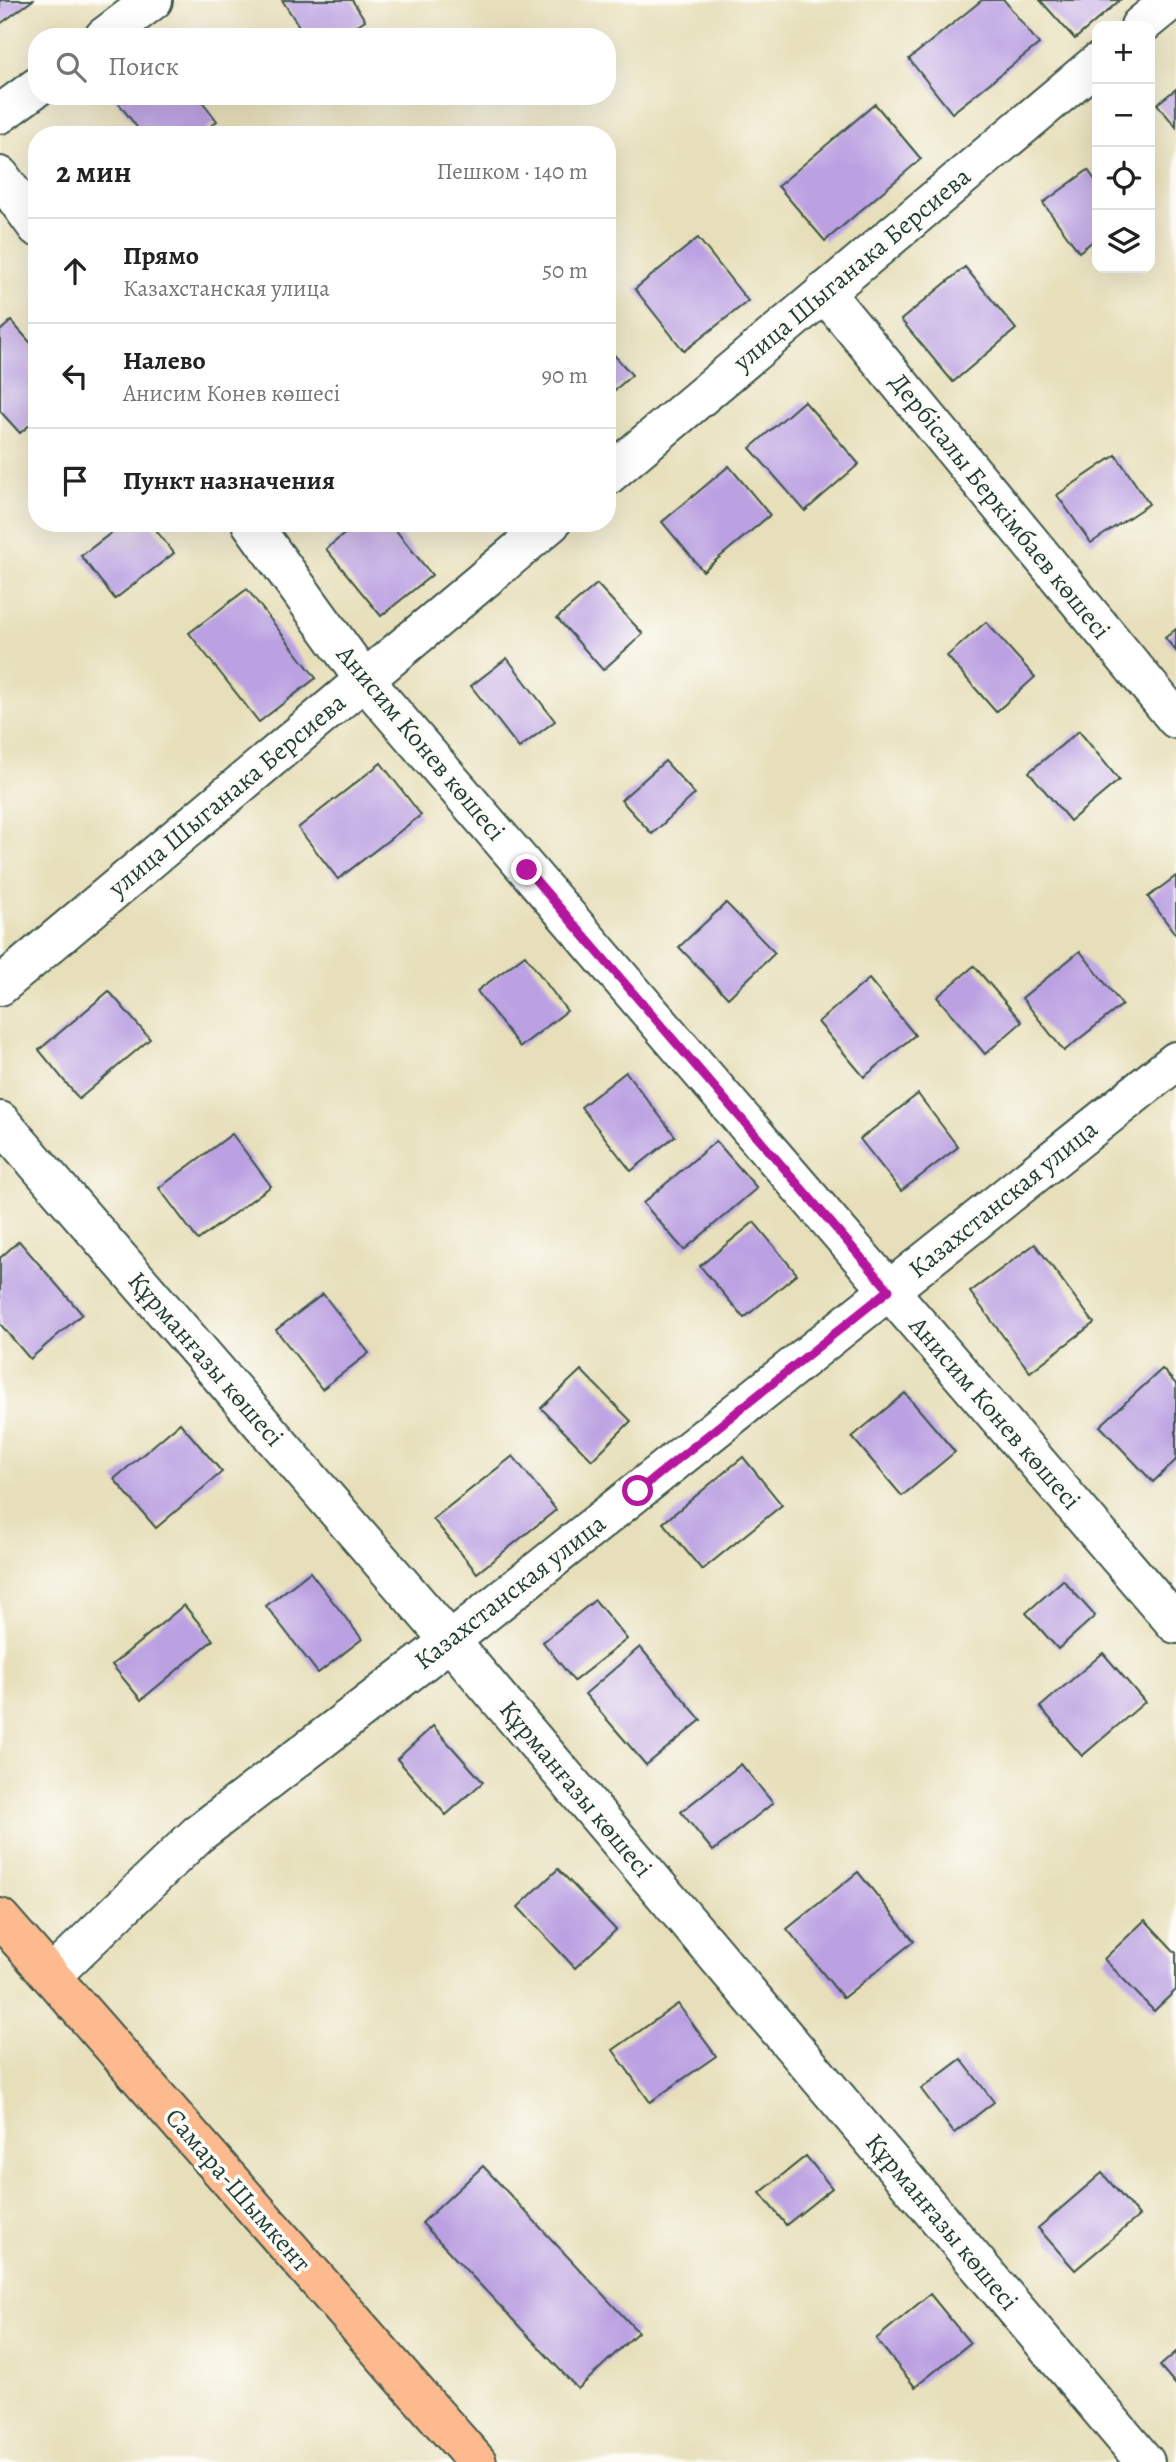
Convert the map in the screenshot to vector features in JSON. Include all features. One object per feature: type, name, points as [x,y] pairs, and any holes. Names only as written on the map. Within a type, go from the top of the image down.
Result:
[{"type":"highway","name":"Самара-Шымкент","points":[[0,1917],[477,2462]]},
{"type":"street","points":[[116,28],[153,0]]},
{"type":"street","points":[[1146,21],[1172,0]]},
{"type":"street","name":"улица Шыганака Берсиева","points":[[616,468],[1092,67]]},
{"type":"street","points":[[0,114],[28,94]]},
{"type":"street","points":[[0,176],[28,215]]},
{"type":"street","name":"Дербісалы Беркімбаев көшесі","points":[[824,292],[1176,719]]},
{"type":"street","name":"Анисим Конев көшесі","points":[[257,532],[365,681],[1176,1623]]},
{"type":"street","name":"улица Шыганака Берсиева","points":[[0,986],[540,532]]},
{"type":"street","name":"Казахстанская улица","points":[[51,1976],[198,1834],[450,1641],[1176,1061]]},
{"type":"street","name":"Құрманғазы көшесі","points":[[0,1121],[450,1641],[1145,2462]]},
{"type":"building","points":[[0,0],[33,0],[0,24]]},
{"type":"building","points":[[282,0],[352,0],[365,20],[353,28],[300,28]]},
{"type":"building","points":[[982,0],[1004,0],[1039,44],[952,113],[909,59]]},
{"type":"building","points":[[1040,0],[1120,0],[1096,21],[1092,21],[1092,24],[1075,39]]},
{"type":"building","points":[[1176,89],[1176,127],[1157,104]]},
{"type":"building","points":[[875,104],[921,159],[825,241],[778,186]]},
{"type":"building","points":[[120,105],[205,105],[217,121],[211,126],[136,126]]},
{"type":"building","points":[[1088,170],[1092,176],[1092,242],[1079,252],[1043,203]]},
{"type":"building","points":[[698,238],[748,301],[684,351],[635,289]]},
{"type":"building","points":[[965,267],[1016,329],[953,382],[901,320]]},
{"type":"building","points":[[11,321],[28,340],[28,426],[20,433],[0,411],[0,331]]},
{"type":"building","points":[[616,357],[632,375],[616,389]]},
{"type":"building","points":[[804,401],[859,464],[805,511],[750,448]]},
{"type":"building","points":[[1116,455],[1149,504],[1091,543],[1057,495]]},
{"type":"building","points":[[729,466],[770,515],[703,571],[662,522]]},
{"type":"building","points":[[112,532],[157,532],[174,553],[115,599],[81,556]]},
{"type":"building","points":[[347,532],[397,532],[432,575],[381,616],[326,549]]},
{"type":"building","points":[[597,584],[643,634],[603,670],[557,618]]},
{"type":"building","points":[[247,589],[316,678],[259,722],[189,633]]},
{"type":"building","points":[[986,622],[1035,677],[996,712],[947,656]]},
{"type":"building","points":[[1176,629],[1176,651],[1165,638]]},
{"type":"building","points":[[507,658],[555,721],[519,748],[471,686]]},
{"type":"building","points":[[1079,731],[1119,780],[1070,821],[1029,772]]},
{"type":"building","points":[[665,761],[695,794],[652,834],[621,800]]},
{"type":"building","points":[[381,763],[421,815],[338,879],[298,828]]},
{"type":"building","points":[[1176,876],[1176,935],[1148,897]]},
{"type":"building","points":[[726,903],[775,953],[728,998],[679,947]]},
{"type":"building","points":[[1080,951],[1122,1005],[1064,1051],[1022,998]]},
{"type":"building","points":[[525,955],[567,1011],[520,1047],[477,991]]},
{"type":"building","points":[[974,966],[1022,1022],[985,1054],[937,997]]},
{"type":"building","points":[[869,979],[915,1035],[864,1077],[818,1022]]},
{"type":"building","points":[[109,991],[150,1039],[79,1099],[39,1050]]},
{"type":"building","points":[[626,1072],[675,1136],[631,1171],[581,1107]]},
{"type":"building","points":[[918,1094],[958,1147],[901,1191],[860,1139]]},
{"type":"building","points":[[232,1134],[271,1186],[198,1240],[159,1188]]},
{"type":"building","points":[[716,1141],[757,1188],[684,1250],[643,1203]]},
{"type":"building","points":[[754,1222],[797,1274],[744,1318],[700,1266]]},
{"type":"building","points":[[19,1241],[82,1314],[30,1359],[0,1324],[0,1258]]},
{"type":"building","points":[[1035,1244],[1094,1323],[1030,1372],[970,1292]]},
{"type":"building","points":[[323,1294],[369,1353],[322,1389],[276,1330]]},
{"type":"building","points":[[1162,1369],[1176,1384],[1176,1460],[1153,1482],[1100,1426]]},
{"type":"building","points":[[581,1370],[631,1421],[592,1460],[541,1408]]},
{"type":"building","points":[[905,1393],[955,1452],[902,1496],[852,1437]]},
{"type":"building","points":[[180,1423],[222,1472],[156,1528],[114,1479]]},
{"type":"building","points":[[513,1456],[556,1510],[477,1573],[433,1519]]},
{"type":"building","points":[[743,1457],[782,1505],[702,1570],[663,1523]]},
{"type":"building","points":[[310,1572],[362,1639],[318,1673],[266,1606]]},
{"type":"building","points":[[1063,1580],[1095,1616],[1058,1649],[1026,1613]]},
{"type":"building","points":[[595,1600],[627,1639],[574,1681],[543,1642]]},
{"type":"building","points":[[184,1605],[213,1640],[141,1700],[112,1665]]},
{"type":"building","points":[[640,1647],[701,1720],[646,1765],[585,1694]]},
{"type":"building","points":[[1103,1653],[1145,1702],[1082,1756],[1040,1707]]},
{"type":"building","points":[[433,1726],[483,1782],[446,1815],[397,1759]]},
{"type":"building","points":[[741,1764],[773,1803],[713,1851],[681,1812]]},
{"type":"building","points":[[558,1869],[616,1930],[575,1968],[518,1907]]},
{"type":"building","points":[[858,1872],[914,1941],[843,1998],[787,1929]]},
{"type":"building","points":[[1145,1920],[1176,1953],[1176,1990],[1154,2011],[1104,1959]]},
{"type":"building","points":[[678,2004],[716,2056],[650,2102],[613,2050]]},
{"type":"building","points":[[961,2059],[994,2102],[954,2133],[921,2089]]},
{"type":"building","points":[[806,2156],[832,2188],[786,2225],[760,2193]]},
{"type":"building","points":[[483,2166],[638,2332],[578,2389],[422,2223]]},
{"type":"building","points":[[1102,2173],[1139,2216],[1075,2270],[1038,2228]]},
{"type":"building","points":[[930,2294],[970,2343],[915,2387],[876,2339]]},
{"type":"building","points":[[1176,2352],[1176,2385],[1160,2366]]},
{"type":"route","points":[[527,870],[889,1290],[638,1491]]}]
